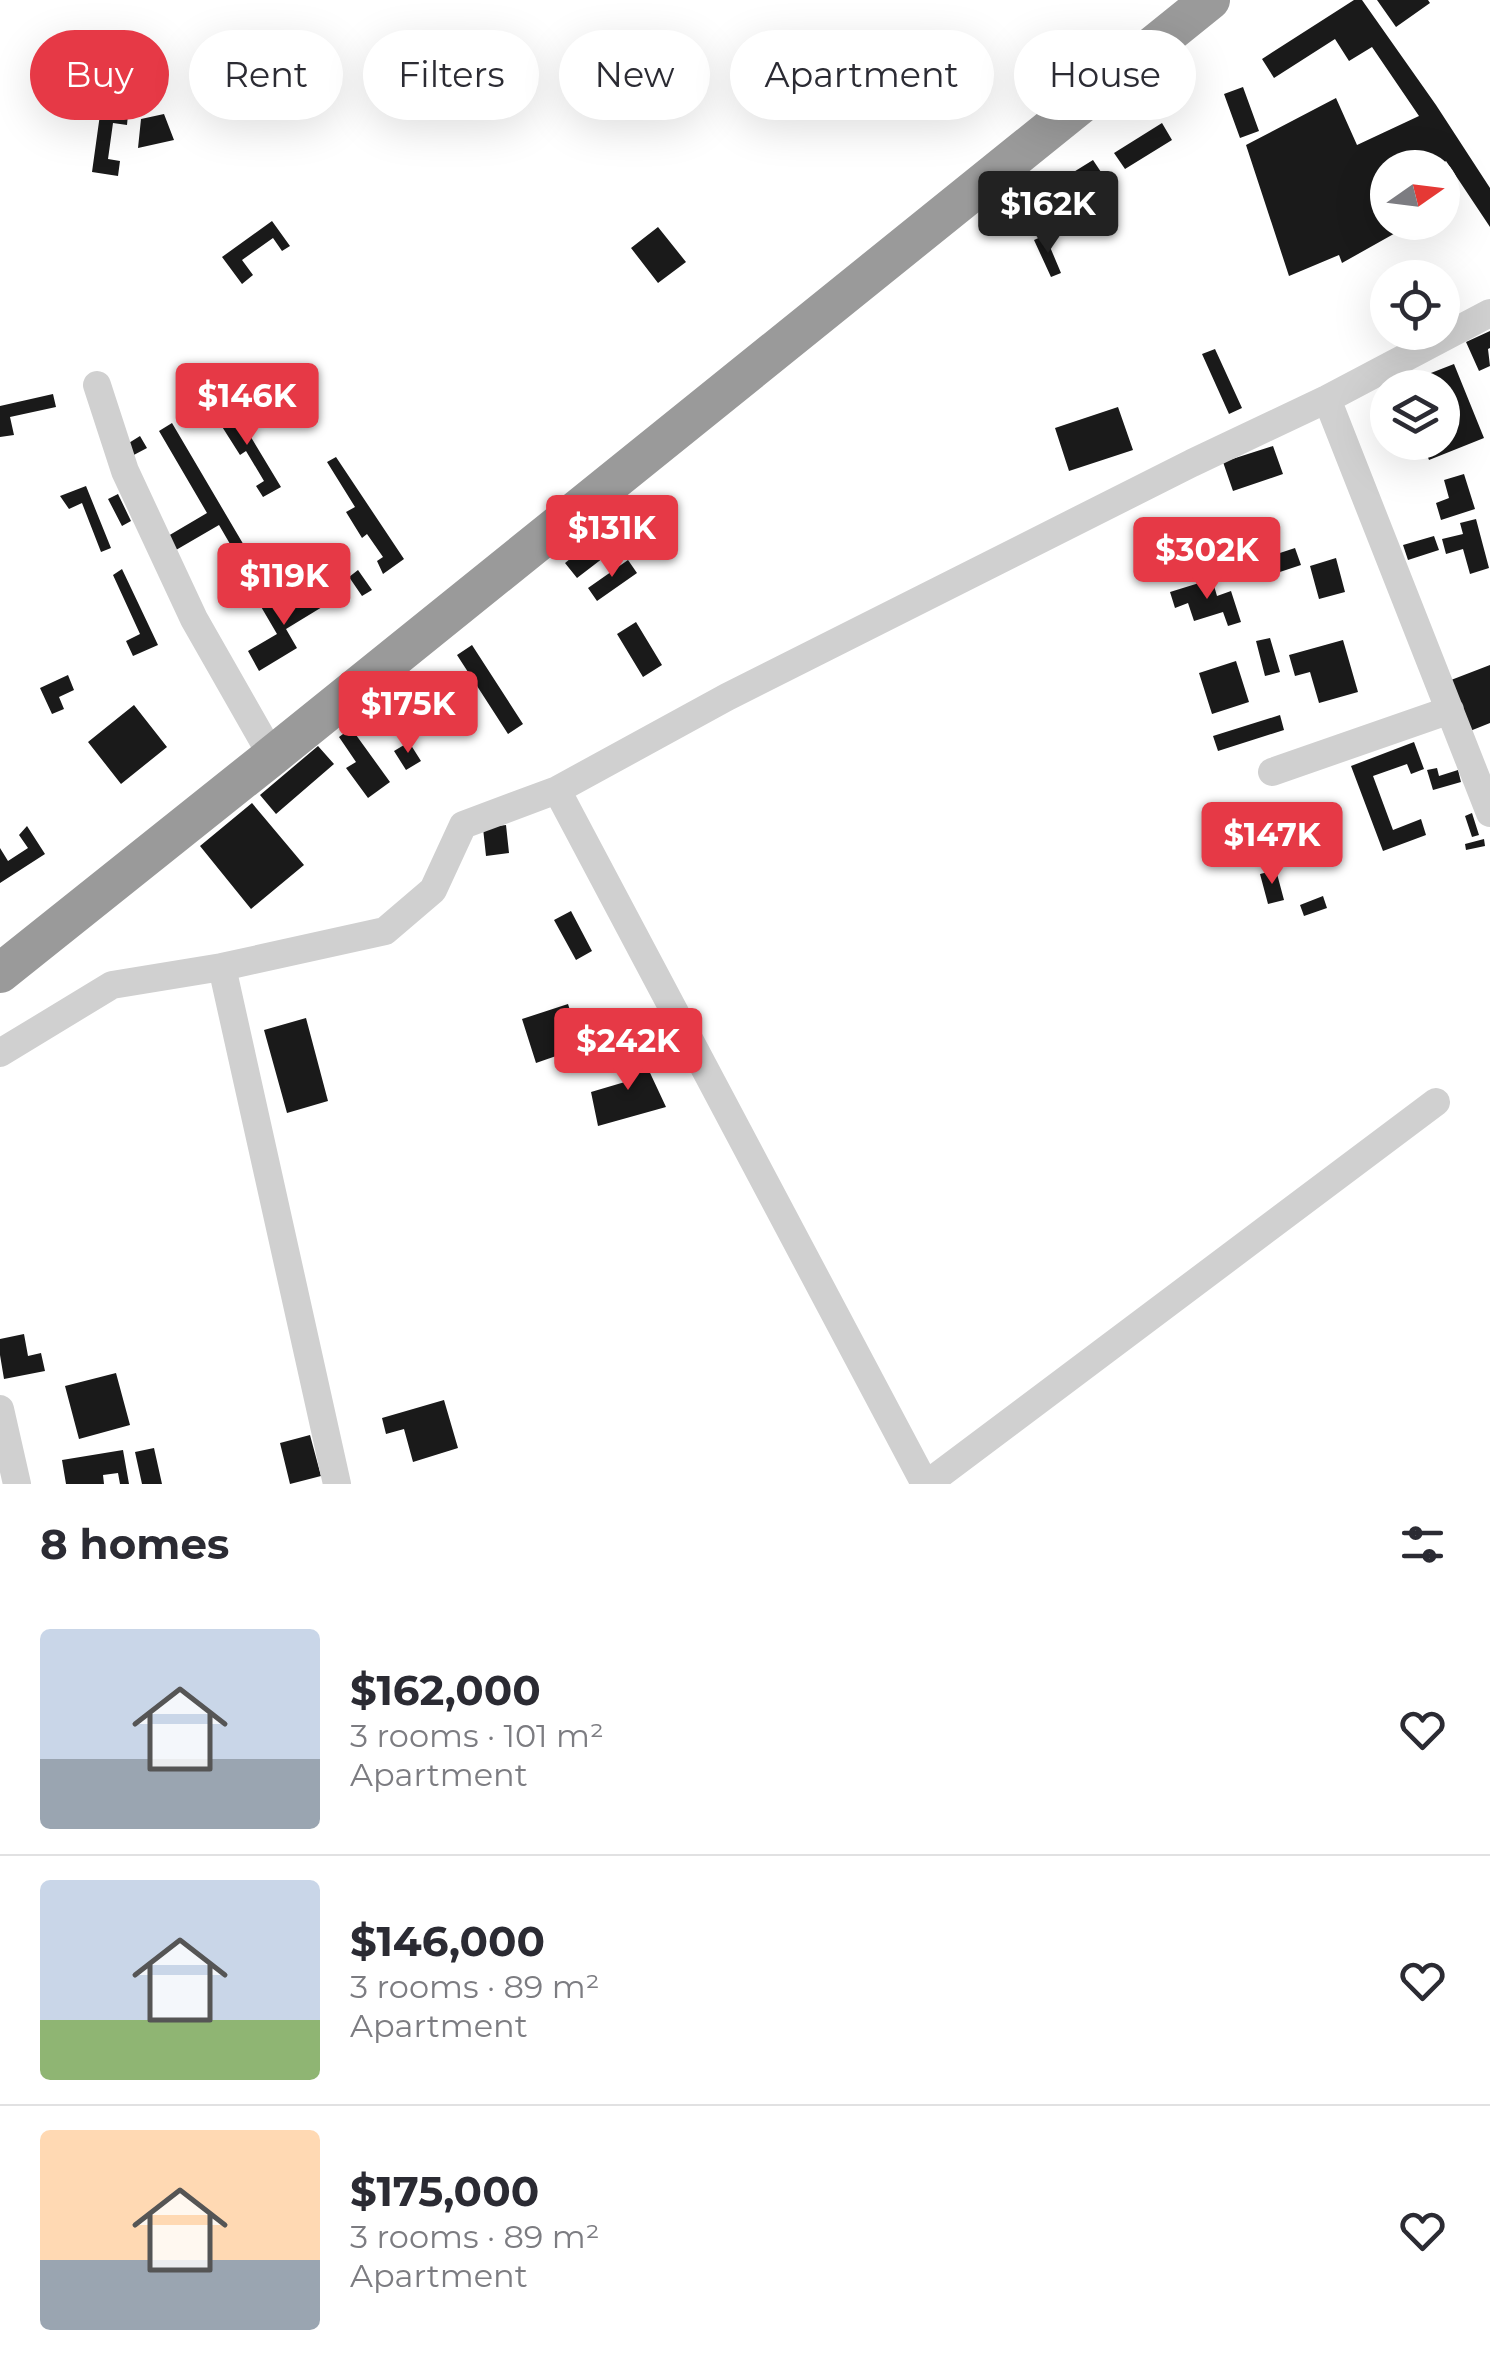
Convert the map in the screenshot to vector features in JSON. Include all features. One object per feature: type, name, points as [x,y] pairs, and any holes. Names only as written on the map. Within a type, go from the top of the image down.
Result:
[{"type":"highway","points":[[0,973],[1210,0]]},
{"type":"street","points":[[0,1053],[112,985],[222,967],[385,931],[433,890],[463,824],[556,790],[727,697],[1327,399],[1490,313]]},
{"type":"street","points":[[97,385],[125,471],[194,618],[272,756]]},
{"type":"street","points":[[1327,399],[1490,813]]},
{"type":"street","points":[[1272,772],[1450,710]]},
{"type":"street","points":[[556,790],[926,1484],[1436,1102]]},
{"type":"street","points":[[222,967],[336,1484]]},
{"type":"street","points":[[0,1410],[17,1484]]},
{"type":"building","points":[[1354,0],[1362,0],[1490,188],[1490,227],[1460,182],[1460,150],[1370,150],[1370,240],[1383,240],[1342,263],[1339,255],[1289,276],[1246,145],[1336,98],[1357,145],[1419,116],[1372,47],[1349,61],[1335,39],[1274,78],[1262,59]]},
{"type":"building","points":[[1377,0],[1428,0],[1430,3],[1396,27]]},
{"type":"building","points":[[1243,87],[1259,131],[1240,138],[1224,94]]},
{"type":"building","points":[[99,120],[127,120],[127,125],[113,123],[108,159],[120,161],[118,176],[92,172]]},
{"type":"building","points":[[141,120],[166,120],[174,140],[138,148]]},
{"type":"building","points":[[1162,123],[1172,140],[1125,169],[1114,153]]},
{"type":"building","points":[[1093,160],[1101,172],[1042,209],[1035,196]]},
{"type":"building","points":[[272,221],[290,246],[282,251],[273,238],[242,260],[253,275],[242,284],[222,257]]},
{"type":"building","points":[[658,227],[686,262],[658,283],[631,248]]},
{"type":"building","points":[[1045,235],[1061,273],[1051,277],[1034,240]]},
{"type":"building","points":[[1490,331],[1490,366],[1479,371],[1466,342]]},
{"type":"building","points":[[1215,349],[1242,408],[1229,414],[1202,354]]},
{"type":"building","points":[[1460,379],[1484,438],[1460,448]]},
{"type":"building","points":[[53,394],[56,407],[10,417],[14,435],[0,437],[0,406]]},
{"type":"building","points":[[231,404],[281,487],[263,497],[256,486],[264,481],[246,451],[240,455],[214,414]]},
{"type":"building","points":[[1118,407],[1133,450],[1069,471],[1055,428]]},
{"type":"building","points":[[172,423],[265,581],[255,587],[219,525],[176,550],[168,536],[207,513],[159,431]]},
{"type":"building","points":[[140,436],[147,448],[130,457],[124,446]]},
{"type":"building","points":[[1273,446],[1283,474],[1233,491],[1223,462]]},
{"type":"building","points":[[336,457],[404,559],[383,574],[377,561],[383,557],[367,534],[362,538],[346,512],[355,507],[327,462]]},
{"type":"building","points":[[1464,474],[1475,509],[1441,520],[1436,503],[1449,498],[1444,480]]},
{"type":"building","points":[[86,486],[111,548],[101,552],[82,503],[69,509],[60,496]]},
{"type":"building","points":[[118,494],[131,521],[122,526],[108,499]]},
{"type":"building","points":[[1476,519],[1489,568],[1470,574],[1463,549],[1446,554],[1442,539],[1463,534],[1460,523]]},
{"type":"building","points":[[607,529],[620,545],[577,578],[565,563]]},
{"type":"building","points":[[1434,536],[1439,550],[1408,560],[1403,545]]},
{"type":"building","points":[[1295,548],[1301,565],[1253,581],[1246,564]]},
{"type":"building","points":[[1336,558],[1345,592],[1319,599],[1310,566]]},
{"type":"building","points":[[628,560],[637,573],[597,601],[588,588]]},
{"type":"building","points":[[122,569],[158,645],[133,656],[126,641],[140,634],[113,575]]},
{"type":"building","points":[[358,570],[372,590],[362,596],[349,577]]},
{"type":"building","points":[[1212,579],[1217,596],[1231,591],[1241,622],[1228,626],[1223,612],[1194,621],[1188,603],[1175,608],[1170,592]]},
{"type":"building","points":[[317,589],[327,604],[286,629],[297,648],[259,671],[248,651],[277,634],[260,605],[272,597],[281,611]]},
{"type":"building","points":[[636,622],[662,665],[643,677],[617,634]]},
{"type":"building","points":[[1270,638],[1280,672],[1265,676],[1256,641]]},
{"type":"building","points":[[1343,640],[1358,692],[1319,703],[1310,672],[1295,676],[1289,655]]},
{"type":"building","points":[[472,645],[523,724],[508,734],[457,655]]},
{"type":"building","points":[[1236,661],[1249,702],[1212,714],[1199,673]]},
{"type":"building","points":[[1490,665],[1490,723],[1470,731],[1451,680]]},
{"type":"building","points":[[68,675],[74,690],[59,697],[64,709],[52,714],[40,688]]},
{"type":"building","points":[[134,705],[167,747],[121,784],[88,742]]},
{"type":"building","points":[[1280,715],[1284,730],[1218,751],[1213,736]]},
{"type":"building","points":[[351,728],[390,782],[368,798],[346,768],[356,762],[339,737]]},
{"type":"building","points":[[409,742],[421,761],[406,770],[394,751]]},
{"type":"building","points":[[1414,742],[1424,769],[1411,774],[1407,764],[1373,776],[1393,830],[1421,819],[1426,835],[1383,851],[1351,766]]},
{"type":"building","points":[[318,746],[334,764],[276,814],[260,795]]},
{"type":"building","points":[[1437,768],[1439,776],[1458,770],[1461,782],[1433,790],[1427,770]]},
{"type":"building","points":[[252,803],[304,865],[251,909],[200,846]]},
{"type":"building","points":[[1472,813],[1479,835],[1472,837],[1465,816]]},
{"type":"building","points":[[506,825],[509,853],[486,856],[483,828]]},
{"type":"building","points":[[27,826],[45,854],[0,883],[0,848],[8,861],[28,848],[19,835]]},
{"type":"building","points":[[1484,839],[1485,846],[1466,850],[1465,844]]},
{"type":"building","points":[[1276,870],[1284,900],[1268,904],[1260,874]]},
{"type":"building","points":[[1323,896],[1327,908],[1304,916],[1300,905]]},
{"type":"building","points":[[571,911],[592,951],[576,960],[554,920]]},
{"type":"building","points":[[568,1004],[582,1047],[536,1063],[522,1019]]},
{"type":"building","points":[[306,1018],[328,1101],[287,1113],[264,1030]]},
{"type":"building","points":[[637,1045],[666,1107],[598,1126],[591,1092],[635,1079],[622,1054]]},
{"type":"building","points":[[24,1334],[28,1356],[41,1353],[45,1371],[4,1379],[0,1339]]},
{"type":"building","points":[[116,1373],[130,1425],[79,1439],[65,1386]]},
{"type":"building","points":[[444,1400],[458,1448],[413,1462],[404,1429],[386,1434],[382,1418]]},
{"type":"building","points":[[310,1435],[321,1476],[290,1484],[280,1443]]},
{"type":"building","points":[[154,1448],[162,1484],[142,1484],[135,1452]]},
{"type":"building","points":[[123,1450],[129,1484],[120,1484],[118,1473],[103,1475],[104,1484],[66,1484],[62,1460]]}]
